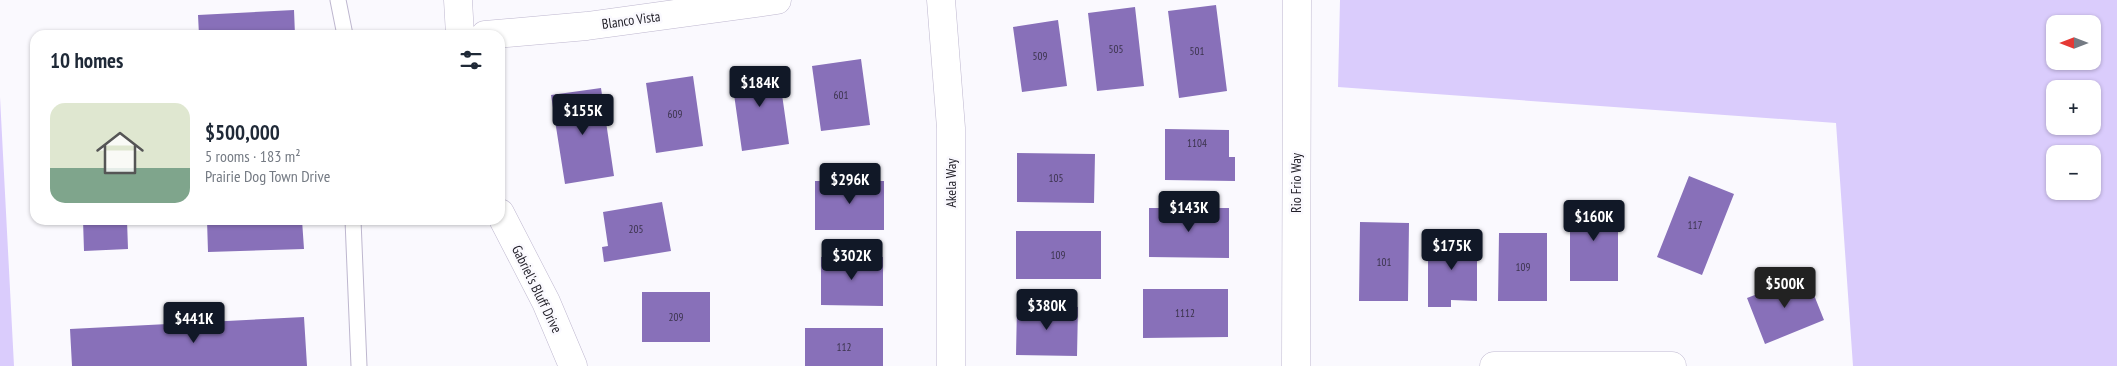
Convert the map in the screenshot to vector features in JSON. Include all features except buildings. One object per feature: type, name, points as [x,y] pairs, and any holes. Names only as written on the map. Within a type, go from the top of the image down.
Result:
[{"type":"street","points":[[458,0],[460,30]]},
{"type":"street","name":"Blanco Vista","points":[[505,33],[587,26],[776,0]]},
{"type":"street","name":"Akela Way","points":[[941,0],[951,128],[951,366]]},
{"type":"street","name":"Rio Frio Way","points":[[1296,366],[1297,0]]},
{"type":"street","name":"Gabriel's Bluff Drive","points":[[505,222],[546,302],[573,366]]},
{"type":"street","points":[[1494,366],[1672,366]]},
{"type":"lane","points":[[338,0],[343,30]]},
{"type":"lane","points":[[353,225],[359,366]]},
{"type":"shaded area","points":[[1340,0],[2117,0],[2117,366],[1853,366],[1836,123],[1338,87]]},
{"type":"shaded area","points":[[0,97],[14,366],[0,366]]}]
